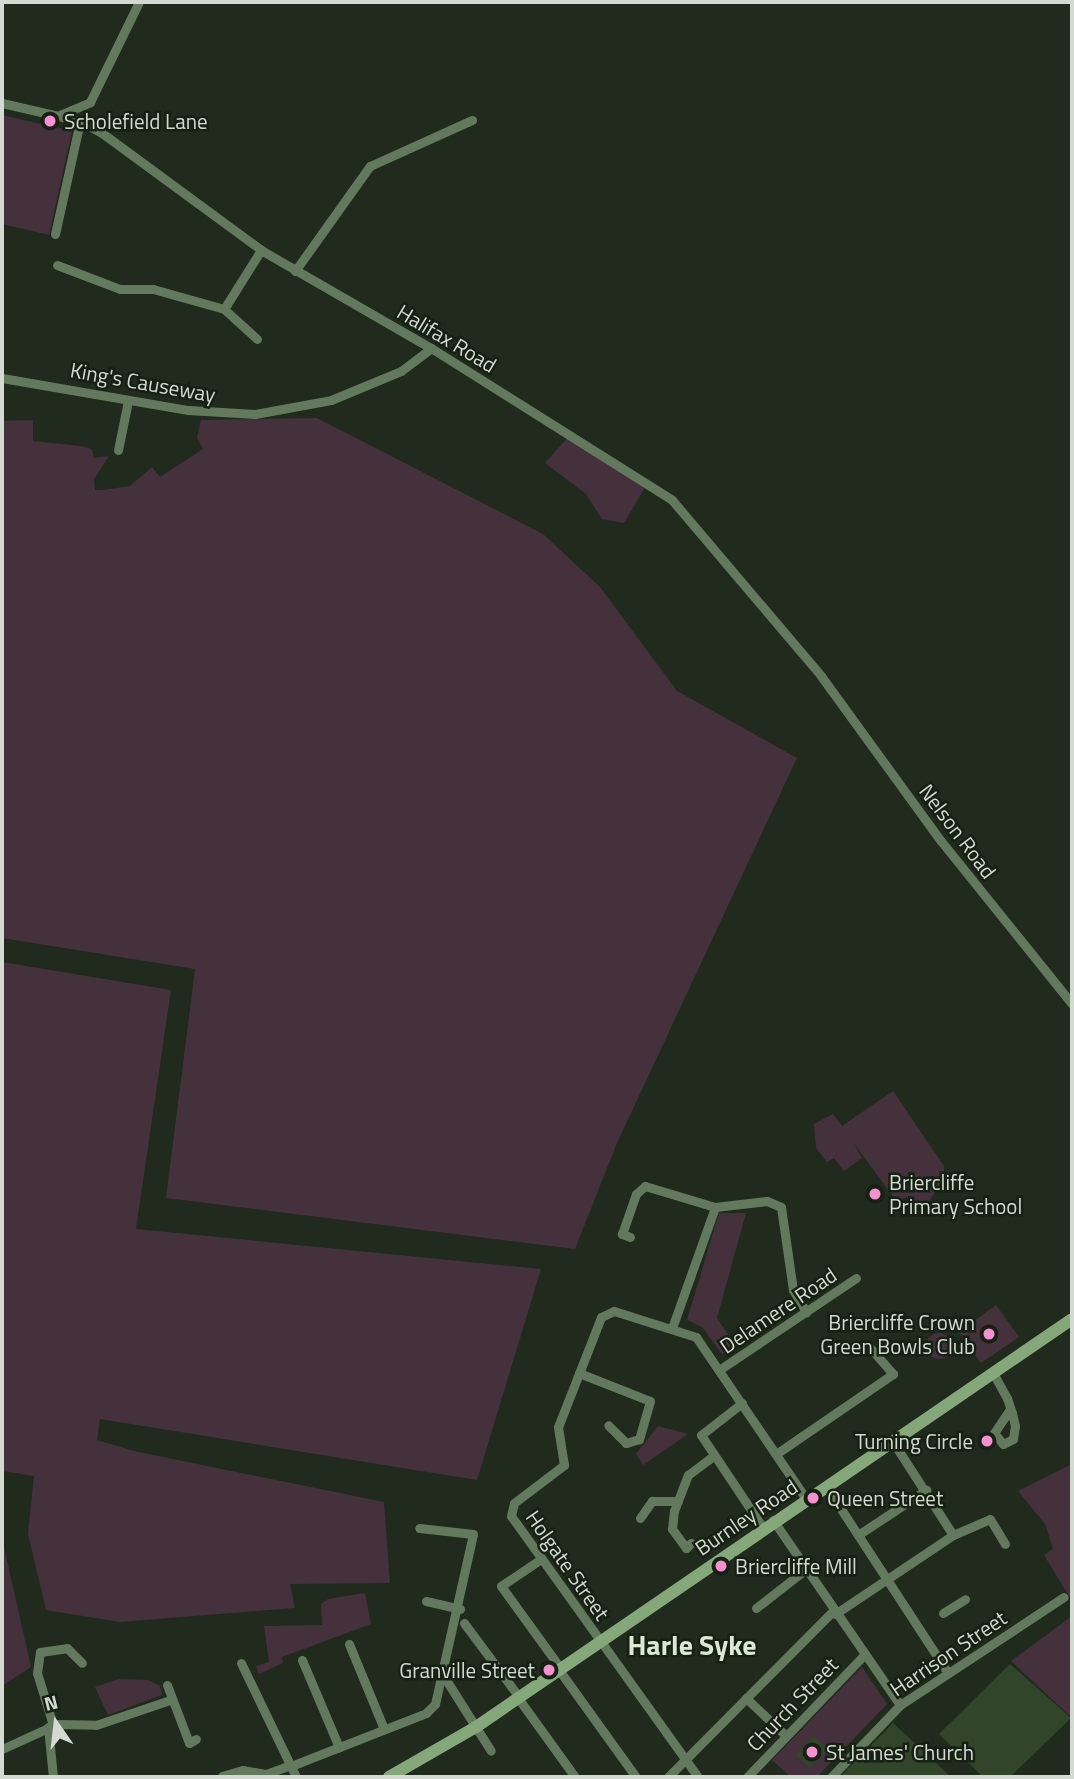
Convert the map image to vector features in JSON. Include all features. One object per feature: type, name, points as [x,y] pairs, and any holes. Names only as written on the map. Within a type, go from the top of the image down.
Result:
[{"type":"street","points":[[59,116],[90,102],[139,2]]},
{"type":"street","name":"Halifax Road","points":[[2,103],[80,121],[261,250],[431,348],[672,500],[821,676]]},
{"type":"street","points":[[295,271],[370,166],[472,120]]},
{"type":"street","points":[[55,234],[80,121]]},
{"type":"street","points":[[224,309],[261,250]]},
{"type":"street","points":[[57,265],[120,289],[153,289],[224,309],[257,339]]},
{"type":"street","name":"King's Causeway","points":[[2,378],[218,414],[306,409],[401,371],[431,348]]},
{"type":"street","points":[[118,450],[128,401]]},
{"type":"street","name":"Nelson Road","points":[[821,676],[941,841],[1072,1004]]},
{"type":"street","points":[[622,1234],[636,1194],[645,1186],[715,1207],[767,1201],[781,1207],[793,1290],[806,1312]]},
{"type":"street","points":[[672,1328],[715,1207]]},
{"type":"street","name":"Delamere Road","points":[[719,1370],[856,1278]]},
{"type":"street","points":[[608,1425],[626,1443],[639,1439],[650,1401],[579,1373],[601,1317],[608,1312],[672,1328],[696,1337],[806,1499]]},
{"type":"street","name":"Burnley Road","points":[[388,1777],[476,1727],[768,1524],[1072,1319]]},
{"type":"street","points":[[776,1454],[893,1374],[871,1349]]},
{"type":"street","name":"Holgate Street","points":[[579,1373],[557,1432],[564,1465],[511,1507],[513,1520],[698,1777]]},
{"type":"street","points":[[993,1373],[1010,1409]]},
{"type":"street","points":[[742,1404],[703,1430],[702,1441],[806,1569],[863,1656],[900,1704]]},
{"type":"street","points":[[893,1442],[953,1533]]},
{"type":"street","points":[[687,1548],[672,1530],[678,1501],[688,1475],[713,1457]]},
{"type":"street","points":[[826,1486],[948,1673]]},
{"type":"street","points":[[858,1535],[926,1490]]},
{"type":"street","points":[[638,1515],[652,1500],[678,1501]]},
{"type":"street","points":[[668,1777],[834,1612],[953,1533],[990,1519],[1005,1544]]},
{"type":"street","points":[[226,1771],[266,1774],[426,1713],[438,1698],[460,1609],[473,1534],[419,1528]]},
{"type":"street","points":[[541,1559],[500,1586],[636,1777]]},
{"type":"street","points":[[756,1608],[806,1569]]},
{"type":"street","name":"Harrison Street","points":[[831,1777],[900,1704],[1064,1597]]},
{"type":"street","points":[[943,1614],[965,1599]]},
{"type":"street","points":[[426,1601],[460,1609]]},
{"type":"street","points":[[464,1623],[575,1777]]},
{"type":"street","points":[[349,1644],[384,1729]]},
{"type":"street","points":[[53,1777],[51,1726],[37,1673],[40,1652],[67,1648],[82,1663]]},
{"type":"street","name":"Church Street","points":[[747,1777],[863,1656]]},
{"type":"street","points":[[302,1660],[339,1747]]},
{"type":"street","points":[[241,1663],[296,1777]]},
{"type":"street","points":[[448,1684],[491,1751]]},
{"type":"street","points":[[167,1685],[170,1700],[189,1743]]},
{"type":"street","points":[[747,1698],[786,1736]]},
{"type":"street","points":[[2,1749],[51,1726],[96,1725],[170,1700]]},
{"type":"shaded area","points":[[2,115],[72,131],[49,235],[2,224]]},
{"type":"shaded area","points":[[317,418],[543,534],[600,587],[677,691],[797,758],[617,1143],[575,1249],[166,1198],[195,969],[2,938],[2,421],[33,420],[33,441],[92,449],[94,458],[109,456],[94,479],[95,490],[103,490],[130,486],[152,467],[160,477],[203,449],[197,438],[201,420]]},
{"type":"shaded area","points":[[570,435],[647,484],[624,523],[602,519],[586,494],[545,463]]},
{"type":"shaded area","points":[[2,962],[171,990],[136,1229],[541,1269],[477,1480],[100,1419],[97,1440],[134,1451],[384,1502],[390,1583],[290,1584],[295,1608],[120,1622],[46,1610],[28,1534],[34,1476],[2,1471]]},
{"type":"shaded area","points":[[893,1091],[944,1166],[944,1178],[923,1211],[906,1197],[897,1202],[853,1142],[862,1158],[844,1171],[834,1158],[827,1162],[816,1148],[814,1124],[833,1114],[842,1126]]},
{"type":"shaded area","points":[[719,1213],[746,1213],[717,1318],[737,1348],[722,1354],[702,1327],[687,1320]]},
{"type":"shaded area","name":"Briercliffe Crown Green Bowls Club","points":[[996,1305],[1019,1337],[981,1363],[959,1332]]},
{"type":"shaded area","points":[[939,1333],[948,1337],[952,1346],[948,1355],[939,1359],[930,1355],[926,1346],[930,1337]]},
{"type":"shaded area","points":[[658,1426],[688,1434],[643,1465],[636,1454]]},
{"type":"shaded area","points":[[1072,1464],[1072,1601],[1044,1555],[1053,1549],[1045,1524],[1018,1491]]},
{"type":"shaded area","points":[[2,1538],[31,1667],[2,1686]]},
{"type":"shaded area","points":[[365,1593],[371,1624],[282,1657],[283,1663],[259,1674],[256,1666],[269,1662],[264,1626],[322,1625],[321,1604],[328,1599]]},
{"type":"shaded area","points":[[1072,1616],[1072,1718],[1011,1661]]},
{"type":"shaded area","points":[[862,1667],[887,1704],[817,1777],[791,1777],[772,1760]]},
{"type":"shaded area","points":[[119,1679],[148,1680],[160,1686],[162,1695],[108,1715],[95,1687]]},
{"type":"building","points":[[1010,1664],[1071,1718],[1010,1777],[983,1777],[939,1734]]},
{"type":"building","points":[[893,1723],[951,1777],[840,1777]]},
{"type":"building","name":"St James' Church","points":[[813,1736],[828,1749],[810,1768],[796,1755]]},
{"type":"place","name":"Scholefield Lane","points":[[50,121]]},
{"type":"place","name":"Briercliffe Primary School","points":[[875,1194]]},
{"type":"place","name":"Briercliffe Crown Green Bowls Club","points":[[989,1334]]},
{"type":"place","name":"Turning Circle","points":[[987,1441]]},
{"type":"place","name":"Queen Street","points":[[813,1498]]},
{"type":"place","name":"Briercliffe Mill","points":[[721,1566]]},
{"type":"place","name":"Granville Street","points":[[549,1670]]},
{"type":"place","name":"St James' Church","points":[[812,1752]]},
{"type":"district","name":"Harle Syke","points":[[692,1645]]}]
